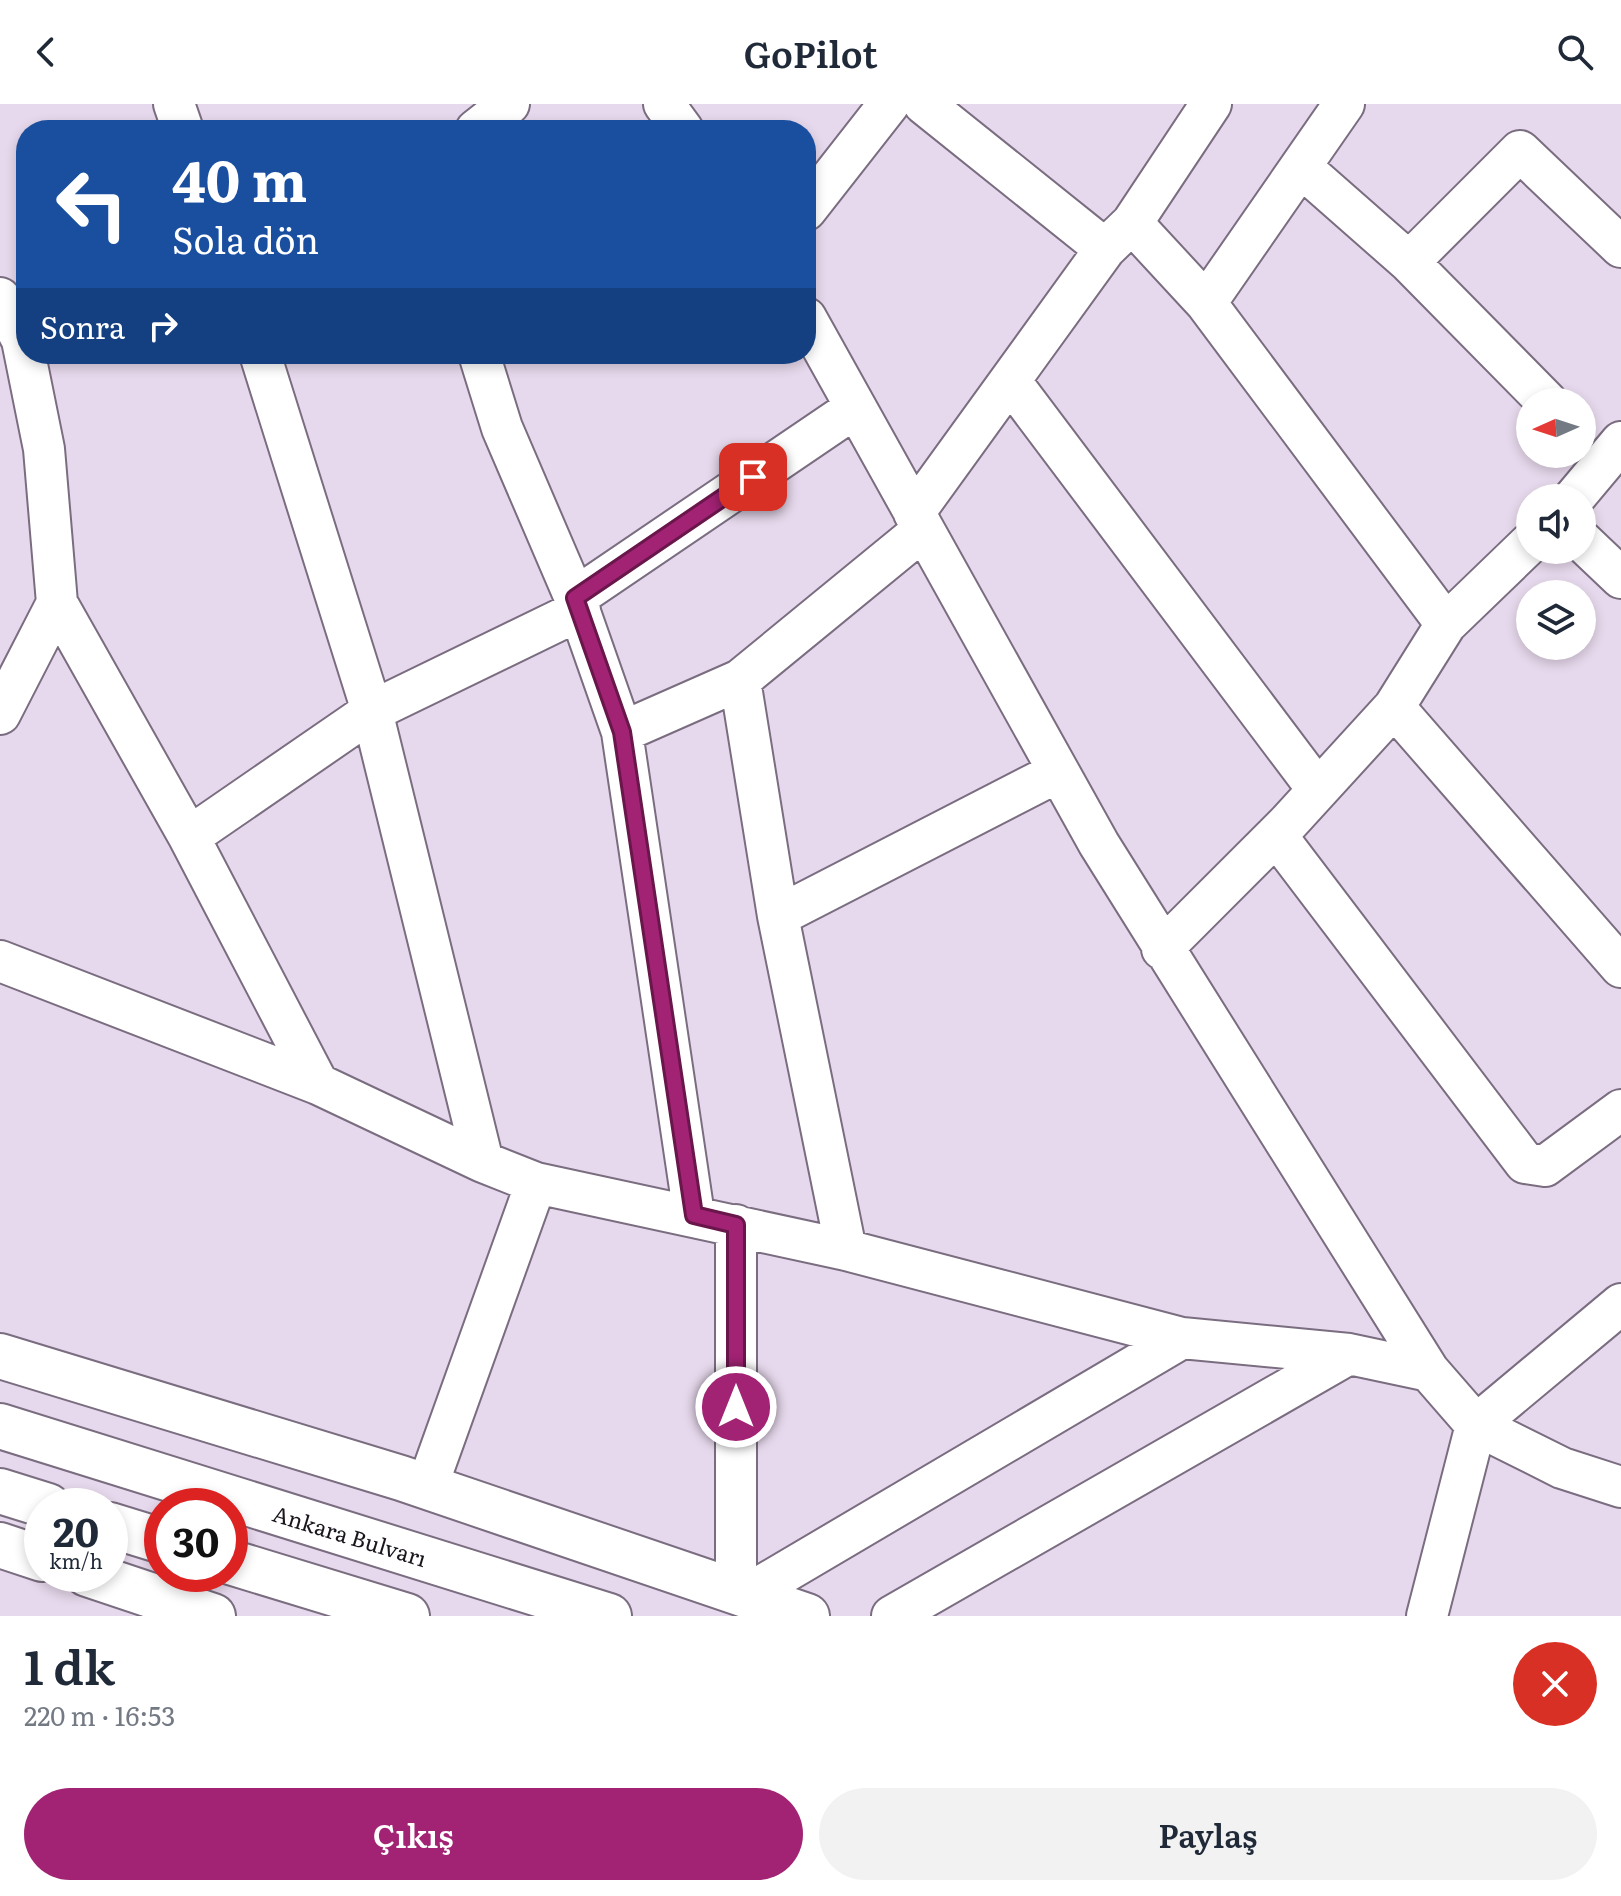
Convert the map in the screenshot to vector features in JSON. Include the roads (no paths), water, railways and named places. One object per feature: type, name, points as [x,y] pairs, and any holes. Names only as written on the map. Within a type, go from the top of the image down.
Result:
[{"type":"main road","points":[[0,1356],[427,1487],[807,1616]]},
{"type":"main road","name":"Ankara Bulvarı","points":[[0,1426],[609,1616]]},
{"type":"main road","points":[[0,1491],[24,1498]]},
{"type":"main road","points":[[0,1545],[24,1553]]},
{"type":"main road","points":[[248,1567],[407,1616]]},
{"type":"main road","points":[[128,1588],[213,1616]]},
{"type":"street","points":[[489,120],[509,104]]},
{"type":"street","points":[[816,197],[889,104]]},
{"type":"street","points":[[924,104],[1118,236],[1206,303],[1446,624]]},
{"type":"street","points":[[622,732],[740,680],[919,522],[1011,382],[1211,104]]},
{"type":"street","points":[[1206,303],[1344,104]]},
{"type":"street","points":[[1409,262],[1520,151],[1621,247]]},
{"type":"street","points":[[1301,167],[1409,262],[1533,388]]},
{"type":"street","points":[[0,298],[16,325]]},
{"type":"street","points":[[816,336],[1058,772],[1162,949],[1429,1371],[1476,1425],[1562,1468],[1621,1487]]},
{"type":"street","points":[[29,364],[44,449],[57,603],[103,678],[318,1084]]},
{"type":"street","points":[[263,364],[372,711],[483,1162]]},
{"type":"street","points":[[482,364],[502,428],[578,604],[622,732],[694,1215]]},
{"type":"street","points":[[1011,382],[1318,790]]},
{"type":"street","points":[[189,837],[372,711],[578,604],[855,408]]},
{"type":"street","points":[[1582,484],[1603,447]]},
{"type":"street","points":[[1596,554],[1621,578]]},
{"type":"street","points":[[1162,949],[1276,835],[1394,707],[1446,624],[1516,556]]},
{"type":"street","points":[[0,714],[57,603]]},
{"type":"street","points":[[740,680],[778,916],[846,1250]]},
{"type":"street","points":[[1394,707],[1621,967]]},
{"type":"street","points":[[778,916],[1058,772]]},
{"type":"street","points":[[1276,835],[1525,1163],[1545,1166],[1621,1110]]},
{"type":"street","points":[[0,961],[318,1084],[483,1162],[536,1183],[846,1250],[1182,1338],[1349,1354],[1429,1371]]},
{"type":"street","points":[[427,1487],[536,1183]]},
{"type":"street","points":[[736,1225],[742,1592],[1182,1338]]},
{"type":"street","points":[[1427,1616],[1476,1425],[1621,1304]]},
{"type":"street","points":[[892,1616],[1349,1354]]}]
